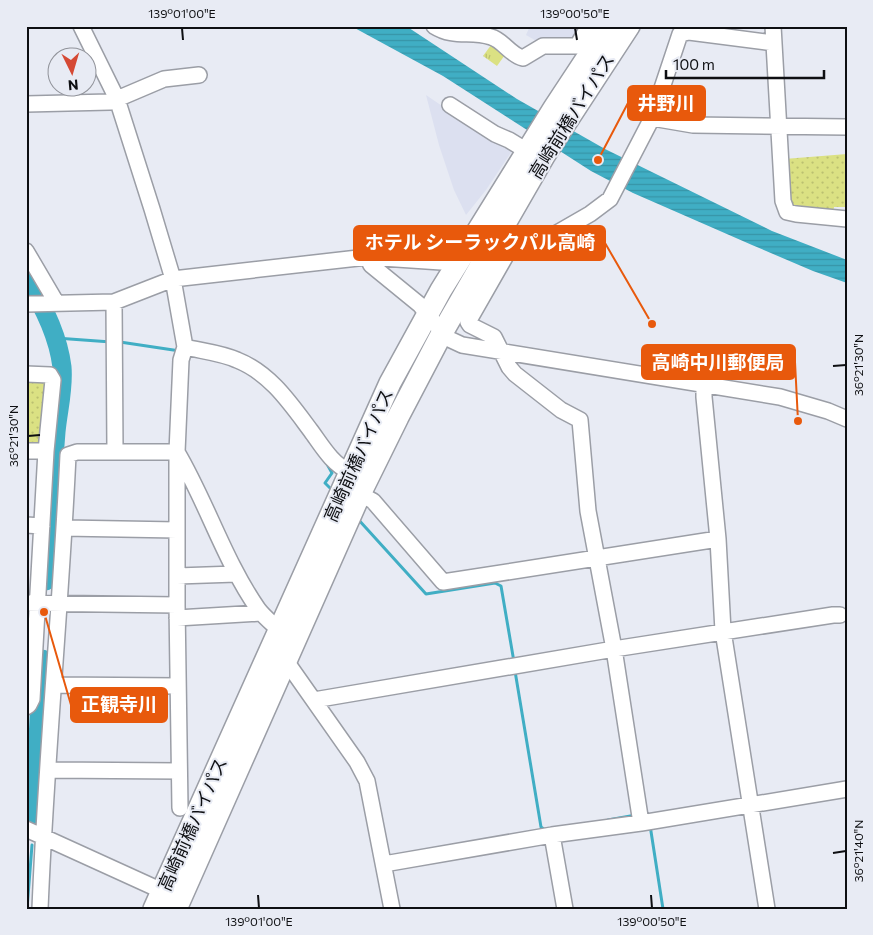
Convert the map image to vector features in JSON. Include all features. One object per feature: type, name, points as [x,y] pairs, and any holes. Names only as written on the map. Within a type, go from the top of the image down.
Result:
[{"type":"highway","name":"高崎前橋バイパス","points":[[562,113],[608,26]]},
{"type":"highway","name":"高崎前橋バイパス","points":[[158,899],[390,384],[427,314],[534,151],[629,26]]},
{"type":"highway","name":"高崎前橋バイパス","points":[[181,906],[360,494],[534,151]]},
{"type":"street","points":[[81,26],[117,99],[173,279],[184,351],[177,452],[180,808]]},
{"type":"street","points":[[434,26],[443,32],[452,34],[493,37],[514,54],[523,58],[543,46],[577,46],[589,26]]},
{"type":"street","points":[[773,26],[783,201],[787,212],[847,219]]},
{"type":"street","points":[[641,823],[614,649],[587,504],[580,420],[560,410],[515,374],[509,367],[494,337],[470,325],[468,322],[484,290],[508,252],[513,248],[564,230],[590,214],[612,196],[652,118],[679,30],[774,43]]},
{"type":"street","points":[[26,104],[110,102],[164,78],[199,76]]},
{"type":"street","points":[[450,105],[495,134],[534,151]]},
{"type":"street","points":[[652,118],[693,125],[847,127]]},
{"type":"street","points":[[26,251],[52,302]]},
{"type":"street","points":[[367,257],[371,265],[420,304],[442,333],[462,345],[780,397],[828,411],[847,419]]},
{"type":"street","points":[[27,304],[114,302],[173,279],[367,257],[441,262]]},
{"type":"street","points":[[114,302],[115,451]]},
{"type":"street","points":[[184,351],[236,359],[259,372],[274,384],[290,403],[335,463],[350,472]]},
{"type":"street","points":[[26,374],[50,375],[53,380],[46,451],[42,526],[44,603],[54,685],[43,836],[40,909]]},
{"type":"street","points":[[704,385],[718,539],[723,631],[768,909]]},
{"type":"street","points":[[26,451],[46,451]]},
{"type":"street","points":[[26,707],[30,706],[32,699],[44,603],[64,528],[68,455],[77,452],[177,452]]},
{"type":"street","points":[[177,452],[187,468],[236,574],[261,613],[280,631]]},
{"type":"street","points":[[360,494],[373,501],[443,582],[718,539]]},
{"type":"street","points":[[26,526],[42,526]]},
{"type":"street","points":[[64,528],[177,530]]},
{"type":"street","points":[[177,576],[236,574]]},
{"type":"street","points":[[44,603],[177,611],[261,613]]},
{"type":"street","points":[[314,700],[723,631],[840,615]]},
{"type":"street","points":[[286,661],[357,762],[367,781],[392,909]]},
{"type":"street","points":[[54,685],[178,686]]},
{"type":"street","points":[[49,770],[179,771]]},
{"type":"street","points":[[384,864],[552,835],[641,823],[847,789]]},
{"type":"street","points":[[26,829],[43,836],[158,899],[181,906]]},
{"type":"street","points":[[552,835],[565,909]]},
{"type":"shaded area","points":[[530,26],[583,26],[572,40],[540,43],[526,35]]},
{"type":"shaded area","points":[[426,95],[501,146],[512,151],[486,190],[466,215],[454,190],[439,145]]},
{"type":"green space","points":[[494,41],[507,52],[497,66],[483,56]]},
{"type":"green space","points":[[847,154],[847,207],[834,207],[833,213],[790,208],[784,159]]},
{"type":"green space","points":[[26,379],[42,379],[47,384],[43,442],[38,447],[26,447]]},
{"type":"water","points":[[351,26],[406,26],[517,99],[605,149],[772,231],[847,260],[847,283],[813,271],[633,193],[591,171],[443,76]]},
{"type":"waterway","points":[[26,279],[49,321],[57,343],[62,367],[46,581]]},
{"type":"waterway","points":[[56,338],[111,342]]},
{"type":"waterway","points":[[120,342],[180,351]]},
{"type":"waterway","points":[[327,464],[332,473],[325,483],[333,491]]},
{"type":"waterway","points":[[357,518],[426,594],[495,583],[501,586],[514,662]]},
{"type":"waterway","points":[[34,820],[42,659]]},
{"type":"waterway","points":[[515,671],[541,827],[545,830]]},
{"type":"waterway","points":[[608,820],[636,815]]},
{"type":"waterway","points":[[650,825],[663,909]]},
{"type":"waterway","points":[[27,909],[32,845]]},
{"type":"place","name":"井野川","points":[[598,160]]},
{"type":"place","name":"ホテル シーラックパル高崎","points":[[652,324]]},
{"type":"place","name":"高崎中川郵便局","points":[[798,421]]},
{"type":"place","name":"正観寺川","points":[[44,612]]}]
